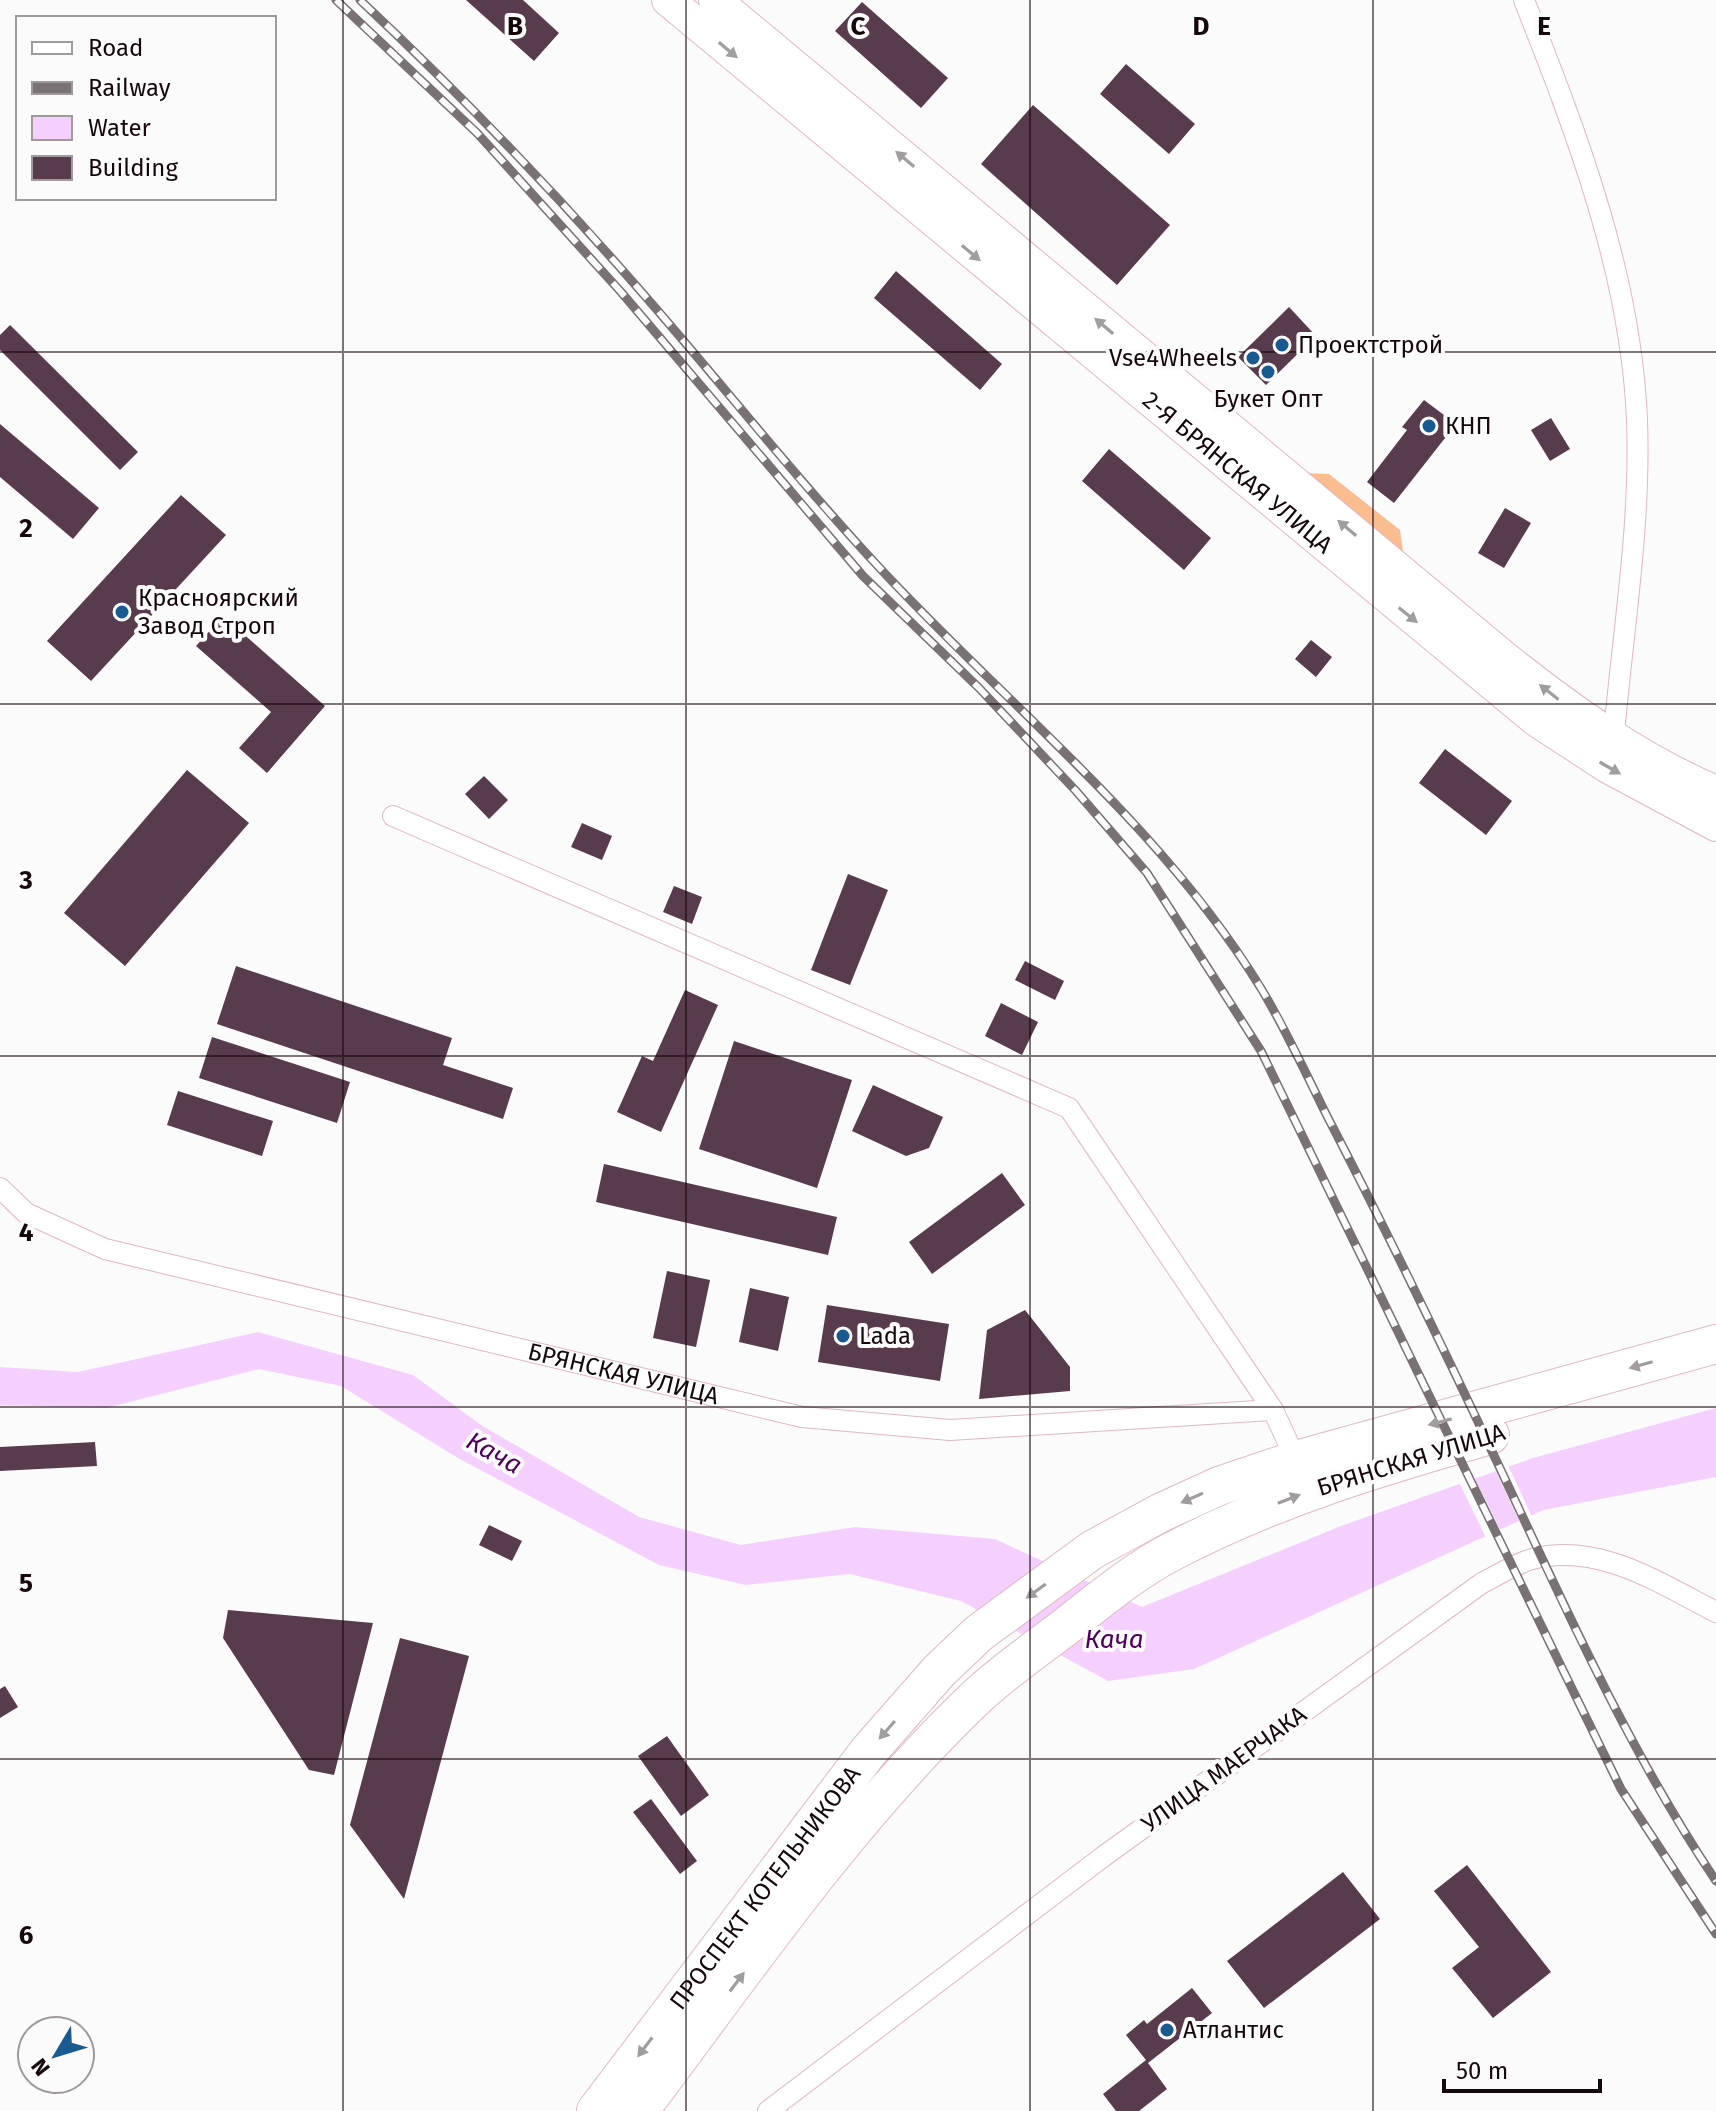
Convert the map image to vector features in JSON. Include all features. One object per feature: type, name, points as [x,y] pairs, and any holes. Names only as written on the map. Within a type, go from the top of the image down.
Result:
[{"type":"highway","name":"БРЯНСКАЯ УЛИЦА","points":[[979,1633],[1092,1550],[1196,1497],[1296,1460],[1716,1344]]},
{"type":"highway","name":"БРЯНСКАЯ УЛИЦА","points":[[1010,1670],[1120,1585],[1170,1552],[1245,1516],[1318,1488],[1716,1371]]},
{"type":"highway","name":"ПРОСПЕКТ КОТЕЛЬНИКОВА","points":[[596,2111],[868,1752],[939,1671],[979,1633]]},
{"type":"highway","name":"ПРОСПЕКТ КОТЕЛЬНИКОВА","points":[[639,2111],[831,1857],[967,1706],[1010,1670]]},
{"type":"main road","name":"2-Я БРЯНСКАЯ УЛИЦА","points":[[668,0],[1536,720],[1608,767],[1716,825]]},
{"type":"main road","name":"2-Я БРЯНСКАЯ УЛИЦА","points":[[715,0],[1450,613],[1559,700],[1686,779],[1716,792]]},
{"type":"street","points":[[1524,0],[1564,101],[1615,265],[1633,368],[1637,502],[1614,734]]},
{"type":"street","name":"БРЯНСКАЯ УЛИЦА","points":[[393,816],[1069,1108],[1273,1410],[1296,1460]]},
{"type":"street","name":"БРЯНСКАЯ УЛИЦА","points":[[0,1188],[26,1213],[105,1249],[802,1417],[950,1430],[1273,1410]]},
{"type":"street","name":"УЛИЦА МАЕРЧАКА","points":[[768,2111],[1104,1856],[1482,1583],[1530,1560],[1560,1555],[1586,1556],[1622,1564],[1716,1612]]},
{"type":"shaded area","points":[[1302,473],[1329,474],[1400,530],[1404,559]]},
{"type":"water","name":"Кача","points":[[258,1332],[413,1375],[481,1425],[639,1517],[741,1545],[855,1527],[995,1539],[1142,1607],[1341,1526],[1533,1458],[1716,1408],[1716,1477],[1543,1510],[1194,1669],[1108,1681],[961,1601],[850,1574],[746,1585],[659,1565],[458,1458],[341,1386],[259,1369],[106,1408],[0,1405],[0,1367],[78,1372]]},
{"type":"pier","points":[[1507,1463],[1533,1519],[1521,1525],[1494,1467]]},
{"type":"pier","points":[[1473,1475],[1502,1533],[1487,1540],[1458,1480]]},
{"type":"building","points":[[466,0],[523,0],[559,33],[534,61]]},
{"type":"building","points":[[862,2],[948,78],[921,108],[835,31]]},
{"type":"building","points":[[1126,64],[1195,124],[1169,154],[1100,94]]},
{"type":"building","points":[[1033,105],[1170,225],[1117,285],[981,164]]},
{"type":"building","points":[[896,271],[1002,364],[980,390],[874,298]]},
{"type":"building","points":[[1289,307],[1316,336],[1266,385],[1238,357]]},
{"type":"building","points":[[10,325],[138,452],[120,470],[0,350],[0,335]]},
{"type":"building","points":[[1424,400],[1456,424],[1394,503],[1367,482],[1407,430],[1402,427]]},
{"type":"building","points":[[1551,418],[1570,449],[1550,461],[1531,430]]},
{"type":"building","points":[[0,424],[99,508],[73,539],[0,477]]},
{"type":"building","points":[[1109,449],[1211,538],[1184,570],[1082,481]]},
{"type":"building","points":[[181,495],[226,535],[91,681],[47,641]]},
{"type":"building","points":[[1505,508],[1531,523],[1504,568],[1478,553]]},
{"type":"building","points":[[223,616],[325,706],[267,773],[239,748],[271,712],[196,646]]},
{"type":"building","points":[[1311,640],[1332,657],[1316,677],[1295,659]]},
{"type":"building","points":[[1445,749],[1512,801],[1486,835],[1419,783]]},
{"type":"building","points":[[187,770],[249,823],[125,966],[64,913]]},
{"type":"building","points":[[484,776],[508,800],[489,819],[465,794]]},
{"type":"building","points":[[582,823],[612,836],[602,860],[571,847]]},
{"type":"building","points":[[848,874],[888,890],[850,985],[811,970]]},
{"type":"building","points":[[674,886],[702,897],[692,924],[663,912]]},
{"type":"building","points":[[1025,961],[1064,981],[1055,1000],[1015,980]]},
{"type":"building","points":[[236,966],[452,1038],[443,1065],[513,1088],[503,1119],[217,1024]]},
{"type":"building","points":[[685,990],[718,1005],[661,1132],[617,1112],[642,1056],[653,1061]]},
{"type":"building","points":[[1001,1003],[1038,1022],[1022,1055],[985,1036]]},
{"type":"building","points":[[212,1037],[350,1082],[337,1123],[199,1078]]},
{"type":"building","points":[[734,1041],[852,1080],[817,1188],[699,1149]]},
{"type":"building","points":[[873,1085],[943,1117],[929,1148],[906,1156],[852,1131]]},
{"type":"building","points":[[178,1091],[273,1121],[262,1156],[167,1125]]},
{"type":"building","points":[[604,1164],[837,1217],[828,1255],[596,1202]]},
{"type":"building","points":[[1002,1173],[1025,1205],[932,1274],[909,1242]]},
{"type":"building","points":[[667,1271],[710,1280],[696,1347],[653,1338]]},
{"type":"building","points":[[750,1288],[789,1297],[778,1351],[739,1342]]},
{"type":"building","points":[[827,1305],[949,1324],[940,1381],[818,1362]]},
{"type":"building","points":[[1025,1310],[1070,1367],[1070,1391],[979,1399],[987,1330]]},
{"type":"building","points":[[95,1442],[97,1466],[0,1471],[0,1447]]},
{"type":"building","points":[[489,1525],[522,1541],[512,1561],[479,1545]]},
{"type":"building","points":[[228,1610],[373,1623],[334,1775],[309,1770],[223,1638]]},
{"type":"building","points":[[400,1638],[469,1656],[404,1899],[350,1825]]},
{"type":"building","points":[[5,1686],[18,1707],[0,1718],[0,1689]]},
{"type":"building","points":[[667,1736],[709,1795],[681,1816],[638,1756]]},
{"type":"building","points":[[651,1799],[697,1861],[680,1874],[633,1812]]},
{"type":"building","points":[[1467,1865],[1551,1972],[1493,2018],[1452,1968],[1479,1947],[1434,1891]]},
{"type":"building","points":[[1343,1872],[1380,1919],[1264,2008],[1227,1961]]},
{"type":"building","points":[[1192,1988],[1212,2013],[1148,2063],[1167,2089],[1139,2111],[1116,2111],[1103,2094],[1146,2060],[1126,2035],[1144,2020],[1147,2024]]},
{"type":"railway","points":[[336,0],[477,133],[621,292],[863,576],[979,688],[1076,791],[1147,873],[1261,1051],[1621,1789],[1716,1934]]},
{"type":"railway","points":[[360,0],[537,176],[668,322],[845,530],[926,616],[1130,819],[1222,930],[1262,990],[1296,1052],[1632,1741],[1716,1881]]},
{"type":"place","name":"Проектстрой","points":[[1282,345]]},
{"type":"place","name":"Vse4Wheels","points":[[1253,358]]},
{"type":"place","name":"Букет Опт","points":[[1268,372]]},
{"type":"place","name":"КНП","points":[[1429,426]]},
{"type":"place","name":"Красноярский Завод Строп","points":[[122,612]]},
{"type":"place","name":"Lada","points":[[843,1336]]},
{"type":"place","name":"Атлантис","points":[[1167,2030]]}]
